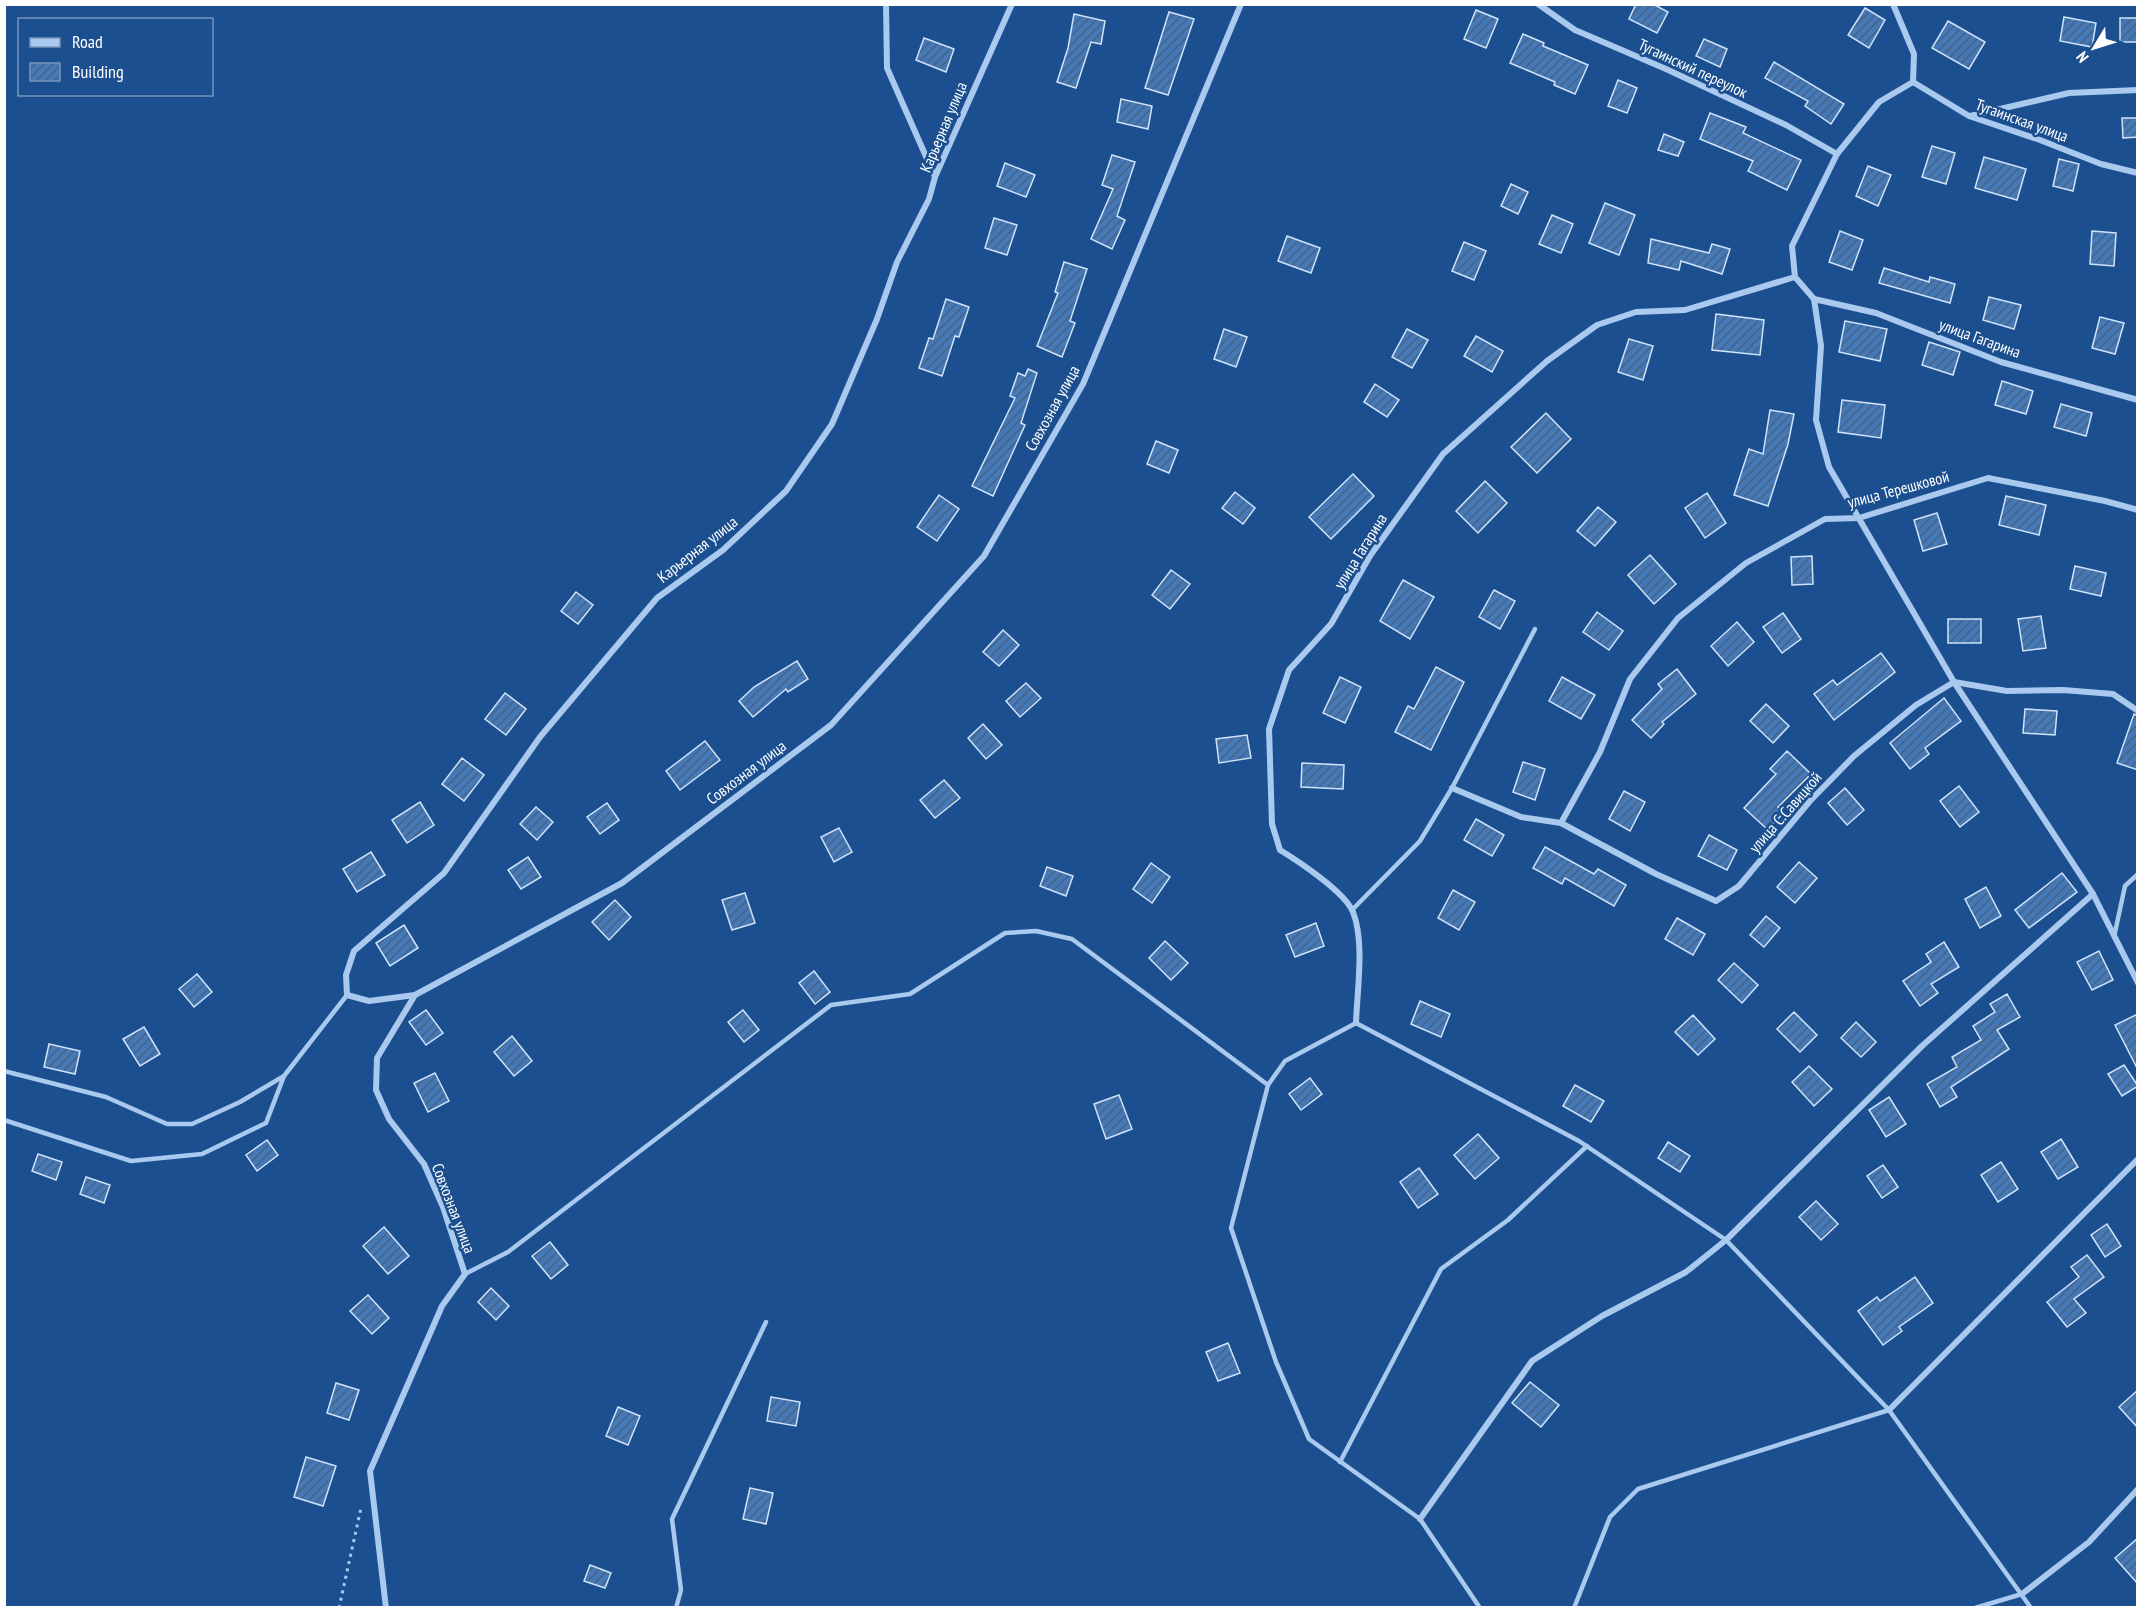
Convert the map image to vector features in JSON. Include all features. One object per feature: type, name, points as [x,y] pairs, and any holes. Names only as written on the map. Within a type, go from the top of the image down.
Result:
[{"type":"street","points":[[886,4],[887,68],[935,177]]},
{"type":"street","name":"Карьерная улица","points":[[346,995],[346,975],[354,951],[444,873],[540,737],[657,598],[723,550],[786,491],[832,424],[877,319],[897,262],[929,199],[935,177],[1012,4]]},
{"type":"street","name":"Совхозная улица","points":[[387,1607],[370,1471],[442,1306],[465,1274],[443,1207],[424,1164],[389,1119],[376,1090],[377,1058],[415,995],[622,883],[831,725],[984,556],[1083,384],[1241,4]]},
{"type":"street","name":"Тугаинский переулок","points":[[1538,4],[1575,30],[1786,126],[1837,154]]},
{"type":"street","points":[[1893,4],[1914,54],[1913,82],[1879,102],[1837,154],[1792,246],[1795,278],[1814,299],[1821,346],[1816,420],[1829,467],[1954,682],[2093,894],[2138,983]]},
{"type":"street","name":"Тугаинская улица","points":[[1913,82],[1969,116],[2101,164],[2138,172]]},
{"type":"street","points":[[1969,116],[2069,93],[2138,90]]},
{"type":"street","name":"улица Гагарина","points":[[1352,910],[1310,868],[1280,850],[1272,824],[1269,729],[1289,670],[1331,624],[1370,556],[1443,454],[1547,361],[1597,325],[1636,312],[1685,310],[1795,278]]},
{"type":"street","name":"улица Гагарина","points":[[1814,299],[1876,313],[2001,362],[2138,400]]},
{"type":"street","name":"улица Терешковой","points":[[1561,823],[1599,752],[1630,679],[1678,618],[1746,563],[1825,519],[1859,518],[1988,478],[2105,501],[2138,510]]},
{"type":"street","points":[[1954,682],[2007,691],[2063,690],[2113,694],[2138,711]]},
{"type":"street","name":"улица С.Савицкой","points":[[1452,788],[1521,817],[1561,823],[1656,874],[1716,901],[1739,886],[1810,801],[1854,756],[1916,705],[1954,682]]},
{"type":"street","points":[[1420,1519],[1532,1361],[1602,1316],[1686,1272],[1726,1240],[1922,1046],[2093,894]]},
{"type":"street","points":[[1352,910],[1359,932],[1356,1023]]},
{"type":"street","points":[[346,995],[369,1001],[415,995]]},
{"type":"street","points":[[1889,1410],[2138,1159]]},
{"type":"street","points":[[2022,1594],[2089,1542],[2138,1489]]},
{"type":"lane","points":[[1352,910],[1420,841],[1452,788],[1535,629]]},
{"type":"lane","points":[[2114,937],[2125,886],[2138,874]]},
{"type":"lane","points":[[465,1274],[508,1252],[831,1005],[910,994],[1005,933],[1036,931],[1072,939],[1268,1085]]},
{"type":"lane","points":[[4,1120],[131,1161],[202,1154],[266,1123],[284,1076],[346,995]]},
{"type":"lane","points":[[1480,1608],[1420,1519],[1309,1438],[1276,1362],[1231,1228],[1268,1085],[1285,1061],[1356,1023],[1587,1146],[1726,1240],[1889,1410],[2031,1608]]},
{"type":"lane","points":[[4,1071],[106,1097],[167,1124],[192,1124],[240,1102],[284,1076]]},
{"type":"lane","points":[[1340,1462],[1441,1269],[1508,1220],[1587,1146]]},
{"type":"lane","points":[[676,1608],[681,1590],[672,1519],[766,1322]]},
{"type":"lane","points":[[1574,1608],[1610,1517],[1638,1489],[1889,1410]]},
{"type":"lane","points":[[1975,1608],[2022,1594]]},
{"type":"path","points":[[339,1608],[362,1505]]},
{"type":"building","points":[[1636,4],[1653,4],[1668,12],[1657,33],[1629,19]]},
{"type":"building","points":[[1865,8],[1885,20],[1869,48],[1848,35]]},
{"type":"building","points":[[1476,10],[1498,19],[1486,48],[1464,39]]},
{"type":"building","points":[[1169,12],[1194,19],[1168,95],[1145,88]]},
{"type":"building","points":[[1074,14],[1105,21],[1101,44],[1091,42],[1076,88],[1057,82],[1068,48]]},
{"type":"building","points":[[2064,17],[2096,23],[2092,47],[2060,41]]},
{"type":"building","points":[[2120,18],[2138,18],[2138,42],[2120,42]]},
{"type":"building","points":[[1948,21],[1985,42],[1969,69],[1932,48]]},
{"type":"building","points":[[1523,34],[1544,43],[1543,46],[1588,65],[1575,94],[1554,85],[1555,82],[1510,63]]},
{"type":"building","points":[[924,38],[954,49],[946,72],[916,60]]},
{"type":"building","points":[[1704,39],[1727,49],[1720,67],[1696,56]]},
{"type":"building","points":[[1774,62],[1844,104],[1831,124],[1805,106],[1808,101],[1765,78]]},
{"type":"building","points":[[1618,80],[1637,88],[1627,113],[1608,106]]},
{"type":"building","points":[[1121,99],[1152,106],[1148,129],[1117,122]]},
{"type":"building","points":[[1710,113],[1746,127],[1743,133],[1801,160],[1787,190],[1748,171],[1753,161],[1700,139]]},
{"type":"building","points":[[2122,118],[2138,118],[2138,137],[2123,138]]},
{"type":"building","points":[[1664,134],[1684,142],[1678,156],[1658,150]]},
{"type":"building","points":[[1932,146],[1955,153],[1946,184],[1922,177]]},
{"type":"building","points":[[1112,155],[1135,162],[1117,216],[1125,220],[1112,249],[1091,239],[1113,189],[1102,185]]},
{"type":"building","points":[[1984,157],[2026,169],[2017,200],[1975,188]]},
{"type":"building","points":[[2059,159],[2079,164],[2073,191],[2053,186]]},
{"type":"building","points":[[1005,163],[1035,175],[1026,197],[997,186]]},
{"type":"building","points":[[1868,166],[1891,175],[1878,206],[1856,196]]},
{"type":"building","points":[[1511,184],[1528,192],[1518,214],[1501,206]]},
{"type":"building","points":[[1605,203],[1635,215],[1619,255],[1589,243]]},
{"type":"building","points":[[1552,215],[1573,224],[1561,253],[1539,244]]},
{"type":"building","points":[[994,218],[1017,225],[1007,255],[985,248]]},
{"type":"building","points":[[1840,231],[1863,240],[1852,270],[1829,262]]},
{"type":"building","points":[[2092,231],[2116,233],[2114,266],[2090,264]]},
{"type":"building","points":[[1287,236],[1320,248],[1311,273],[1278,261]]},
{"type":"building","points":[[1651,239],[1709,253],[1712,244],[1730,249],[1722,274],[1681,261],[1679,270],[1648,263]]},
{"type":"building","points":[[1464,242],[1486,251],[1474,280],[1452,271]]},
{"type":"building","points":[[1064,262],[1087,269],[1070,321],[1075,323],[1062,357],[1037,346],[1058,293],[1055,292]]},
{"type":"building","points":[[1884,268],[1929,282],[1930,277],[1955,284],[1950,303],[1879,283]]},
{"type":"building","points":[[1989,297],[2021,305],[2014,329],[1983,320]]},
{"type":"building","points":[[946,299],[969,307],[959,337],[955,336],[942,376],[919,368],[929,338],[933,339]]},
{"type":"building","points":[[1716,314],[1764,320],[1760,355],[1712,350]]},
{"type":"building","points":[[2100,317],[2124,323],[2115,354],[2092,348]]},
{"type":"building","points":[[1845,321],[1887,329],[1880,361],[1839,352]]},
{"type":"building","points":[[1224,329],[1247,337],[1236,367],[1214,359]]},
{"type":"building","points":[[1407,329],[1428,340],[1412,368],[1392,357]]},
{"type":"building","points":[[1476,336],[1503,351],[1492,372],[1464,356]]},
{"type":"building","points":[[1629,339],[1653,346],[1643,380],[1618,372]]},
{"type":"building","points":[[1929,342],[1960,352],[1953,375],[1922,365]]},
{"type":"building","points":[[1028,369],[1037,373],[1021,423],[1025,425],[993,496],[972,486],[1015,398],[1010,396],[1018,373],[1025,376]]},
{"type":"building","points":[[2002,381],[2033,391],[2026,414],[1995,405]]},
{"type":"building","points":[[1375,384],[1399,400],[1387,417],[1364,402]]},
{"type":"building","points":[[1842,400],[1885,405],[1881,438],[1838,432]]},
{"type":"building","points":[[2061,404],[2092,413],[2086,436],[2054,427]]},
{"type":"building","points":[[1770,410],[1794,414],[1788,444],[1768,506],[1734,495],[1749,449],[1763,454]]},
{"type":"building","points":[[1546,413],[1571,439],[1537,473],[1511,447]]},
{"type":"building","points":[[1156,441],[1178,450],[1169,473],[1147,464]]},
{"type":"building","points":[[1353,474],[1374,496],[1331,539],[1309,517]]},
{"type":"building","points":[[1485,481],[1507,503],[1478,533],[1456,511]]},
{"type":"building","points":[[1235,492],[1255,508],[1243,524],[1222,508]]},
{"type":"building","points":[[1707,493],[1726,523],[1705,538],[1685,508]]},
{"type":"building","points":[[939,495],[959,509],[937,541],[917,527]]},
{"type":"building","points":[[2006,496],[2046,505],[2039,535],[1999,525]]},
{"type":"building","points":[[1598,507],[1616,522],[1595,546],[1577,531]]},
{"type":"building","points":[[1937,513],[1947,544],[1923,551],[1914,520]]},
{"type":"building","points":[[1650,555],[1676,584],[1654,604],[1628,575]]},
{"type":"building","points":[[1812,556],[1813,584],[1792,585],[1791,557]]},
{"type":"building","points":[[2075,566],[2106,573],[2101,596],[2070,589]]},
{"type":"building","points":[[1171,570],[1190,584],[1170,609],[1152,595]]},
{"type":"building","points":[[1403,580],[1434,597],[1410,639],[1380,621]]},
{"type":"building","points":[[1494,590],[1515,601],[1500,629],[1479,617]]},
{"type":"building","points":[[576,592],[593,605],[578,624],[561,611]]},
{"type":"building","points":[[1597,612],[1623,631],[1609,650],[1583,632]]},
{"type":"building","points":[[1783,613],[1801,639],[1782,653],[1763,627]]},
{"type":"building","points":[[2041,616],[2046,648],[2023,651],[2018,619]]},
{"type":"building","points":[[1948,619],[1981,619],[1981,643],[1948,643]]},
{"type":"building","points":[[1737,622],[1754,642],[1728,666],[1711,646]]},
{"type":"building","points":[[1003,630],[1019,645],[999,666],[983,652]]},
{"type":"building","points":[[1881,653],[1895,672],[1834,720],[1814,694],[1833,680],[1837,685]]},
{"type":"building","points":[[797,661],[808,679],[788,692],[786,689],[753,717],[739,701],[754,687]]},
{"type":"building","points":[[1436,667],[1464,682],[1431,750],[1395,732],[1408,706],[1414,709]]},
{"type":"building","points":[[1677,669],[1696,694],[1662,722],[1664,724],[1651,738],[1632,720],[1662,689],[1658,684]]},
{"type":"building","points":[[1340,677],[1361,687],[1345,723],[1323,713]]},
{"type":"building","points":[[1562,677],[1595,695],[1581,719],[1549,701]]},
{"type":"building","points":[[1026,683],[1041,698],[1020,717],[1006,701]]},
{"type":"building","points":[[505,693],[526,709],[506,735],[485,719]]},
{"type":"building","points":[[1944,698],[1961,721],[1925,748],[1929,754],[1910,769],[1890,743]]},
{"type":"building","points":[[1766,704],[1789,726],[1773,743],[1750,721]]},
{"type":"building","points":[[2025,709],[2057,711],[2055,735],[2023,733]]},
{"type":"building","points":[[2134,714],[2138,716],[2138,770],[2117,763]]},
{"type":"building","points":[[983,724],[1002,745],[986,759],[968,738]]},
{"type":"building","points":[[1247,735],[1251,758],[1219,763],[1216,739]]},
{"type":"building","points":[[705,741],[720,760],[680,790],[666,771]]},
{"type":"building","points":[[1787,751],[1811,774],[1778,807],[1784,812],[1768,830],[1744,808],[1776,774],[1770,769]]},
{"type":"building","points":[[462,758],[484,775],[464,801],[442,784]]},
{"type":"building","points":[[1523,762],[1545,769],[1535,800],[1513,792]]},
{"type":"building","points":[[1302,763],[1344,765],[1343,789],[1301,787]]},
{"type":"building","points":[[944,780],[960,798],[935,818],[920,800]]},
{"type":"building","points":[[1959,786],[1979,812],[1960,827],[1940,801]]},
{"type":"building","points":[[1845,788],[1864,810],[1847,825],[1828,803]]},
{"type":"building","points":[[1624,791],[1645,802],[1630,831],[1609,819]]},
{"type":"building","points":[[420,802],[434,825],[407,843],[392,820]]},
{"type":"building","points":[[607,803],[619,820],[600,834],[587,817]]},
{"type":"building","points":[[536,807],[553,822],[537,840],[520,824]]},
{"type":"building","points":[[1476,819],[1504,835],[1492,856],[1464,840]]},
{"type":"building","points":[[839,828],[852,852],[834,862],[821,837]]},
{"type":"building","points":[[1709,835],[1737,850],[1727,870],[1698,856]]},
{"type":"building","points":[[1545,847],[1594,874],[1598,869],[1626,885],[1614,906],[1565,878],[1562,884],[1533,868]]},
{"type":"building","points":[[371,852],[385,875],[357,892],[343,869]]},
{"type":"building","points":[[528,857],[541,877],[521,889],[508,870]]},
{"type":"building","points":[[1799,862],[1817,878],[1795,903],[1777,887]]},
{"type":"building","points":[[1151,863],[1170,877],[1152,903],[1133,889]]},
{"type":"building","points":[[1047,867],[1073,876],[1066,896],[1040,886]]},
{"type":"building","points":[[2062,873],[2077,892],[2029,928],[2015,910]]},
{"type":"building","points":[[1986,887],[2001,916],[1980,928],[1965,899]]},
{"type":"building","points":[[1453,890],[1475,902],[1459,930],[1438,918]]},
{"type":"building","points":[[745,893],[755,923],[732,930],[722,900]]},
{"type":"building","points":[[615,900],[631,917],[609,940],[592,922]]},
{"type":"building","points":[[1766,916],[1780,928],[1764,947],[1750,935]]},
{"type":"building","points":[[1677,918],[1705,934],[1693,955],[1665,939]]},
{"type":"building","points":[[1316,923],[1324,946],[1295,957],[1286,935]]},
{"type":"building","points":[[404,925],[418,948],[390,966],[376,943]]},
{"type":"building","points":[[1165,941],[1188,963],[1171,980],[1149,958]]},
{"type":"building","points":[[1944,942],[1959,967],[1931,984],[1938,993],[1920,1006],[1903,981],[1931,962],[1926,954]]},
{"type":"building","points":[[2099,951],[2113,980],[2092,990],[2077,962]]},
{"type":"building","points":[[1734,963],[1758,985],[1742,1003],[1718,980]]},
{"type":"building","points":[[814,971],[830,992],[815,1004],[799,983]]},
{"type":"building","points":[[197,974],[212,992],[194,1007],[179,989]]},
{"type":"building","points":[[2007,994],[2020,1017],[1997,1030],[2009,1049],[1951,1087],[1957,1097],[1940,1107],[1927,1084],[1957,1067],[1952,1057],[1981,1040],[1973,1026],[1995,1012],[1990,1004]]},
{"type":"building","points":[[1420,1001],[1450,1014],[1441,1037],[1411,1024]]},
{"type":"building","points":[[426,1010],[443,1033],[426,1045],[409,1022]]},
{"type":"building","points":[[743,1010],[759,1030],[744,1042],[728,1022]]},
{"type":"building","points":[[1794,1012],[1817,1035],[1800,1052],[1777,1029]]},
{"type":"building","points":[[2138,1014],[2138,1070],[2115,1025]]},
{"type":"building","points":[[1693,1015],[1715,1039],[1698,1055],[1675,1032]]},
{"type":"building","points":[[1856,1022],[1876,1042],[1861,1057],[1841,1038]]},
{"type":"building","points":[[144,1027],[160,1054],[140,1066],[123,1039]]},
{"type":"building","points":[[512,1036],[532,1061],[514,1076],[494,1052]]},
{"type":"building","points":[[49,1044],[80,1051],[75,1074],[44,1067]]},
{"type":"building","points":[[2124,1065],[2138,1086],[2122,1096],[2108,1074]]},
{"type":"building","points":[[1809,1066],[1832,1089],[1814,1106],[1792,1082]]},
{"type":"building","points":[[435,1073],[449,1101],[428,1112],[414,1083]]},
{"type":"building","points":[[1310,1078],[1322,1094],[1301,1110],[1289,1094]]},
{"type":"building","points":[[1575,1085],[1604,1101],[1591,1122],[1563,1106]]},
{"type":"building","points":[[1119,1095],[1132,1129],[1106,1139],[1094,1104]]},
{"type":"building","points":[[1889,1097],[1906,1124],[1886,1137],[1869,1110]]},
{"type":"building","points":[[1478,1134],[1499,1158],[1475,1179],[1454,1155]]},
{"type":"building","points":[[2061,1139],[2078,1167],[2058,1179],[2041,1152]]},
{"type":"building","points":[[267,1140],[278,1155],[257,1171],[246,1155]]},
{"type":"building","points":[[1668,1142],[1690,1156],[1680,1172],[1658,1158]]},
{"type":"building","points":[[38,1154],[62,1162],[56,1180],[32,1171]]},
{"type":"building","points":[[2001,1162],[2018,1189],[1998,1202],[1981,1175]]},
{"type":"building","points":[[1883,1165],[1898,1187],[1882,1198],[1867,1176]]},
{"type":"building","points":[[1419,1168],[1438,1194],[1418,1208],[1400,1182]]},
{"type":"building","points":[[86,1177],[110,1185],[104,1203],[80,1194]]},
{"type":"building","points":[[1816,1201],[1838,1224],[1821,1240],[1799,1217]]},
{"type":"building","points":[[2107,1224],[2121,1246],[2105,1257],[2091,1235]]},
{"type":"building","points":[[384,1227],[409,1256],[388,1274],[363,1246]]},
{"type":"building","points":[[550,1242],[568,1265],[551,1279],[532,1256]]},
{"type":"building","points":[[2087,1255],[2104,1277],[2074,1299],[2086,1313],[2067,1327],[2047,1302],[2079,1277],[2071,1267]]},
{"type":"building","points":[[1915,1277],[1933,1303],[1899,1327],[1902,1331],[1883,1345],[1858,1311],[1877,1297],[1880,1301]]},
{"type":"building","points":[[491,1288],[509,1306],[496,1320],[478,1302]]},
{"type":"building","points":[[368,1295],[389,1318],[372,1334],[350,1311]]},
{"type":"building","points":[[1228,1343],[1240,1373],[1218,1381],[1206,1352]]},
{"type":"building","points":[[1530,1382],[1559,1405],[1541,1427],[1512,1403]]},
{"type":"building","points":[[336,1383],[359,1390],[349,1420],[327,1413]]},
{"type":"building","points":[[2138,1390],[2138,1428],[2119,1407]]},
{"type":"building","points":[[771,1397],[800,1402],[796,1426],[767,1421]]},
{"type":"building","points":[[618,1407],[640,1416],[628,1445],[606,1436]]},
{"type":"building","points":[[306,1457],[336,1466],[323,1506],[294,1497]]},
{"type":"building","points":[[750,1488],[773,1493],[766,1524],[743,1519]]},
{"type":"building","points":[[2138,1538],[2138,1584],[2115,1558]]},
{"type":"building","points":[[590,1565],[611,1573],[605,1588],[584,1581]]}]
